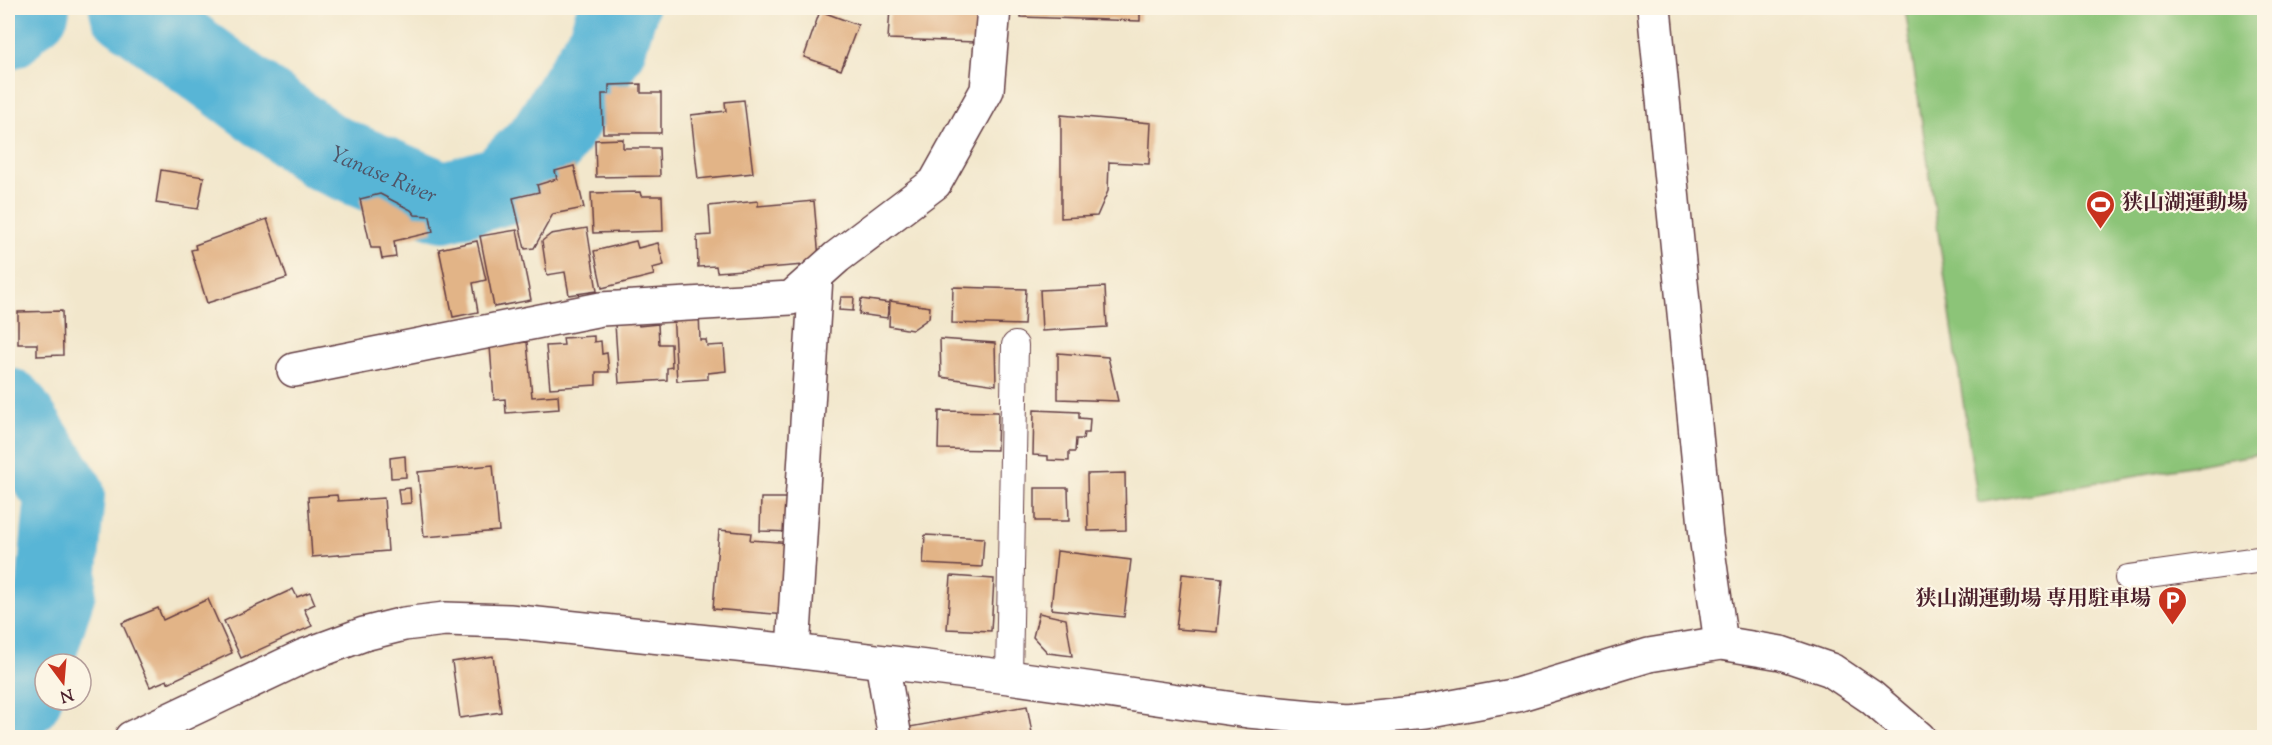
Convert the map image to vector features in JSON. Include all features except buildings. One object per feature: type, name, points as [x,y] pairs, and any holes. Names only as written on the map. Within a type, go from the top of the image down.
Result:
[{"type":"street","points":[[294,370],[601,309],[791,298],[837,257],[935,183],[987,90],[994,8]]},
{"type":"street","points":[[1654,8],[1706,536],[1721,643]]},
{"type":"street","points":[[793,651],[816,276]]},
{"type":"street","points":[[131,738],[304,656],[364,634],[404,624],[445,620],[509,621],[793,651],[1010,677],[1248,711],[1344,720],[1425,712],[1516,695],[1649,655],[1721,643],[1781,653],[1831,670],[1871,697],[1919,738]]},
{"type":"street","points":[[882,662],[895,738]]},
{"type":"lane","points":[[1010,677],[1015,345]]},
{"type":"lane","points":[[2128,578],[2265,559]]},
{"type":"green space","name":"狭山湖運動場","points":[[1905,8],[2264,8],[2264,453],[1978,503]]},
{"type":"waterway","name":"Yanase River","points":[[8,29],[14,20],[30,8]]},
{"type":"waterway","name":"Yanase River","points":[[129,8],[325,152],[443,202],[503,185],[546,142],[607,44],[618,8]]},
{"type":"waterway","name":"Yanase River","points":[[8,408],[65,495],[56,590],[22,697],[8,710]]},
{"type":"place","name":"狭山湖運動場","points":[[2101,230]]},
{"type":"place","name":"狭山湖運動場 専用駐車場","points":[[2172,626]]}]
